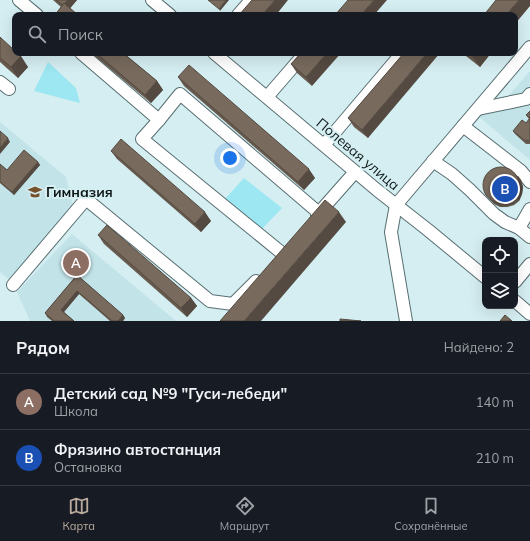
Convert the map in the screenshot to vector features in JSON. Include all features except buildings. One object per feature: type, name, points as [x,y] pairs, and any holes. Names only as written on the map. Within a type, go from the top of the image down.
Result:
[{"type":"street","points":[[19,0],[33,12]]},
{"type":"street","points":[[152,0],[166,12]]},
{"type":"street","points":[[241,12],[251,0]]},
{"type":"street","points":[[406,321],[391,232],[396,205],[530,46]]},
{"type":"street","points":[[84,56],[159,120]]},
{"type":"street","name":"Полевая улица","points":[[218,56],[355,172],[482,275]]},
{"type":"street","points":[[267,97],[302,56]]},
{"type":"street","points":[[324,146],[399,56]]},
{"type":"street","points":[[283,254],[142,139],[180,94],[319,213]]},
{"type":"street","points":[[478,109],[526,99],[530,94]]},
{"type":"street","points":[[463,126],[521,171],[530,182]]},
{"type":"street","points":[[433,161],[452,174],[494,214],[519,228],[530,237]]},
{"type":"street","points":[[309,225],[355,172]]},
{"type":"street","points":[[13,285],[86,199],[210,300],[233,304],[266,271]]},
{"type":"street","points":[[519,228],[530,209]]},
{"type":"street","points":[[518,278],[530,264]]},
{"type":"street","points":[[518,304],[530,314]]},
{"type":"shaded area","points":[[48,62],[76,88],[80,103],[34,91]]},
{"type":"shaded area","points":[[530,71],[530,160],[478,116],[497,109]]},
{"type":"shaded area","name":"Гимназия","points":[[0,122],[66,177],[73,206],[11,281],[0,272]]},
{"type":"shaded area","points":[[244,178],[282,208],[262,229],[224,200]]},
{"type":"shaded area","points":[[72,234],[176,321],[30,321],[17,292]]},
{"type":"place","name":"Фрязино автостанция","points":[[505,189]]},
{"type":"place","name":"Гимназия","points":[[35,192]]},
{"type":"place","name":"Детский сад №9 \"Гуси-лебеди\"","points":[[76,263]]}]
